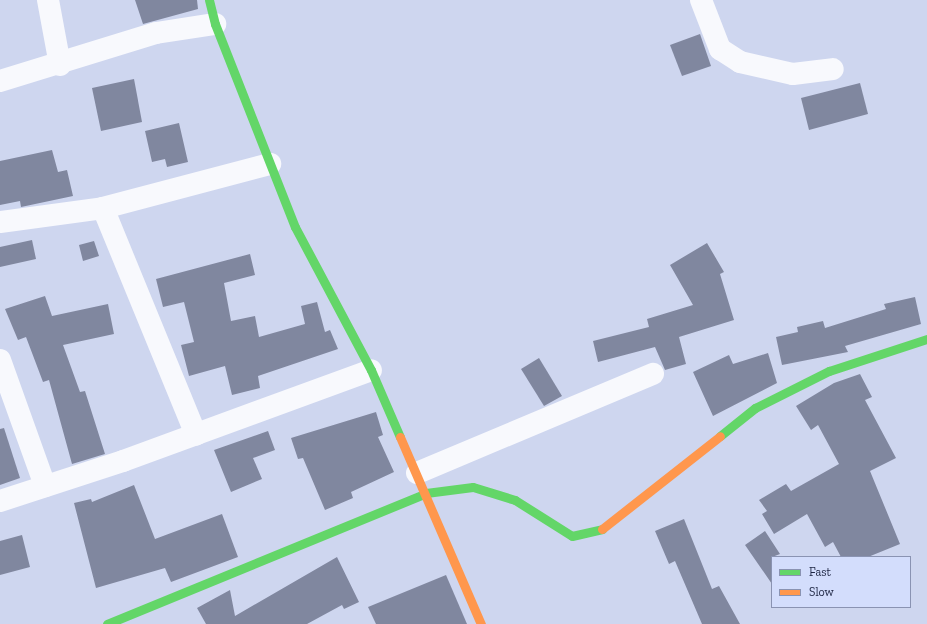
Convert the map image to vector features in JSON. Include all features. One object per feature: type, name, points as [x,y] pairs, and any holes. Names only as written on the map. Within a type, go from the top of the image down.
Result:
[{"type":"street","points":[[48,0],[60,65]]},
{"type":"street","points":[[209,0],[215,24],[295,227],[371,370],[426,493],[481,624]]},
{"type":"street","points":[[701,0],[720,49],[740,62],[793,74],[833,69]]},
{"type":"street","points":[[0,81],[60,65],[156,33],[215,24]]},
{"type":"street","points":[[0,222],[103,208],[270,164]]},
{"type":"street","points":[[103,208],[196,435]]},
{"type":"street","points":[[107,624],[426,493],[473,487],[515,500],[572,536],[587,535],[607,527],[755,408],[829,372],[927,339]]},
{"type":"street","points":[[0,360],[45,486]]},
{"type":"street","points":[[0,501],[196,435],[371,370]]},
{"type":"street","points":[[417,473],[653,374]]},
{"type":"building","points":[[135,0],[197,0],[198,9],[143,24]]},
{"type":"building","points":[[700,34],[711,66],[682,76],[670,45]]},
{"type":"building","points":[[134,79],[142,122],[101,131],[92,88]]},
{"type":"building","points":[[860,83],[868,114],[809,130],[801,98]]},
{"type":"building","points":[[179,123],[188,162],[167,167],[165,159],[152,162],[145,131]]},
{"type":"building","points":[[52,150],[58,172],[67,170],[73,196],[21,207],[20,201],[0,205],[0,161]]},
{"type":"building","points":[[32,240],[36,259],[0,267],[0,247]]},
{"type":"building","points":[[94,241],[99,256],[83,261],[79,245]]},
{"type":"building","points":[[707,243],[724,272],[720,274],[734,320],[679,337],[686,364],[665,370],[655,347],[598,362],[593,341],[649,327],[647,319],[693,305],[670,265]]},
{"type":"building","points":[[250,254],[255,275],[224,283],[231,321],[255,316],[259,337],[305,324],[301,306],[317,302],[325,332],[330,330],[338,349],[258,376],[260,388],[232,395],[225,366],[189,376],[181,345],[194,342],[184,302],[163,307],[156,279]]},
{"type":"building","points":[[45,296],[52,316],[108,304],[114,334],[63,345],[80,392],[85,391],[105,454],[72,464],[49,380],[43,382],[26,337],[18,340],[5,309]]},
{"type":"building","points":[[915,297],[921,324],[845,346],[848,352],[782,365],[776,337],[798,332],[797,327],[823,321],[825,328],[886,309],[884,304]]},
{"type":"building","points":[[768,353],[777,383],[713,416],[693,372],[729,355],[733,364]]},
{"type":"building","points":[[539,358],[562,396],[544,406],[521,369]]},
{"type":"building","points":[[860,374],[872,397],[865,400],[896,458],[870,471],[900,544],[870,556],[840,556],[833,542],[825,547],[807,514],[774,534],[762,514],[767,511],[759,500],[786,484],[791,491],[839,464],[818,425],[811,430],[796,406],[834,383]]},
{"type":"building","points":[[376,412],[383,435],[378,437],[394,472],[351,492],[353,498],[325,510],[303,458],[298,459],[291,438]]},
{"type":"building","points":[[4,428],[20,478],[0,485],[0,429]]},
{"type":"building","points":[[268,431],[275,450],[253,458],[262,479],[231,492],[214,450]]},
{"type":"building","points":[[134,485],[155,539],[222,514],[238,557],[171,582],[165,568],[96,588],[74,503],[91,499],[92,502]]},
{"type":"building","points":[[684,519],[712,589],[719,586],[740,624],[702,624],[675,561],[669,564],[655,531]]},
{"type":"building","points":[[765,531],[780,554],[771,556],[771,583],[745,545]]},
{"type":"building","points":[[22,535],[30,567],[0,575],[0,541]]},
{"type":"building","points":[[337,557],[359,602],[344,609],[342,605],[307,624],[206,624],[197,608],[230,590],[235,616]]},
{"type":"building","points":[[446,575],[467,624],[376,624],[368,607]]},
{"type":"traffic: fast","points":[[209,0],[215,24],[295,227],[371,370],[400,437]]},
{"type":"traffic: fast","points":[[720,436],[755,408],[829,371],[927,339]]},
{"type":"traffic: fast","points":[[107,624],[426,493],[473,487],[515,500],[572,536],[602,529]]},
{"type":"traffic: slow","points":[[602,529],[720,436]]},
{"type":"traffic: slow","points":[[400,437],[481,624]]}]
